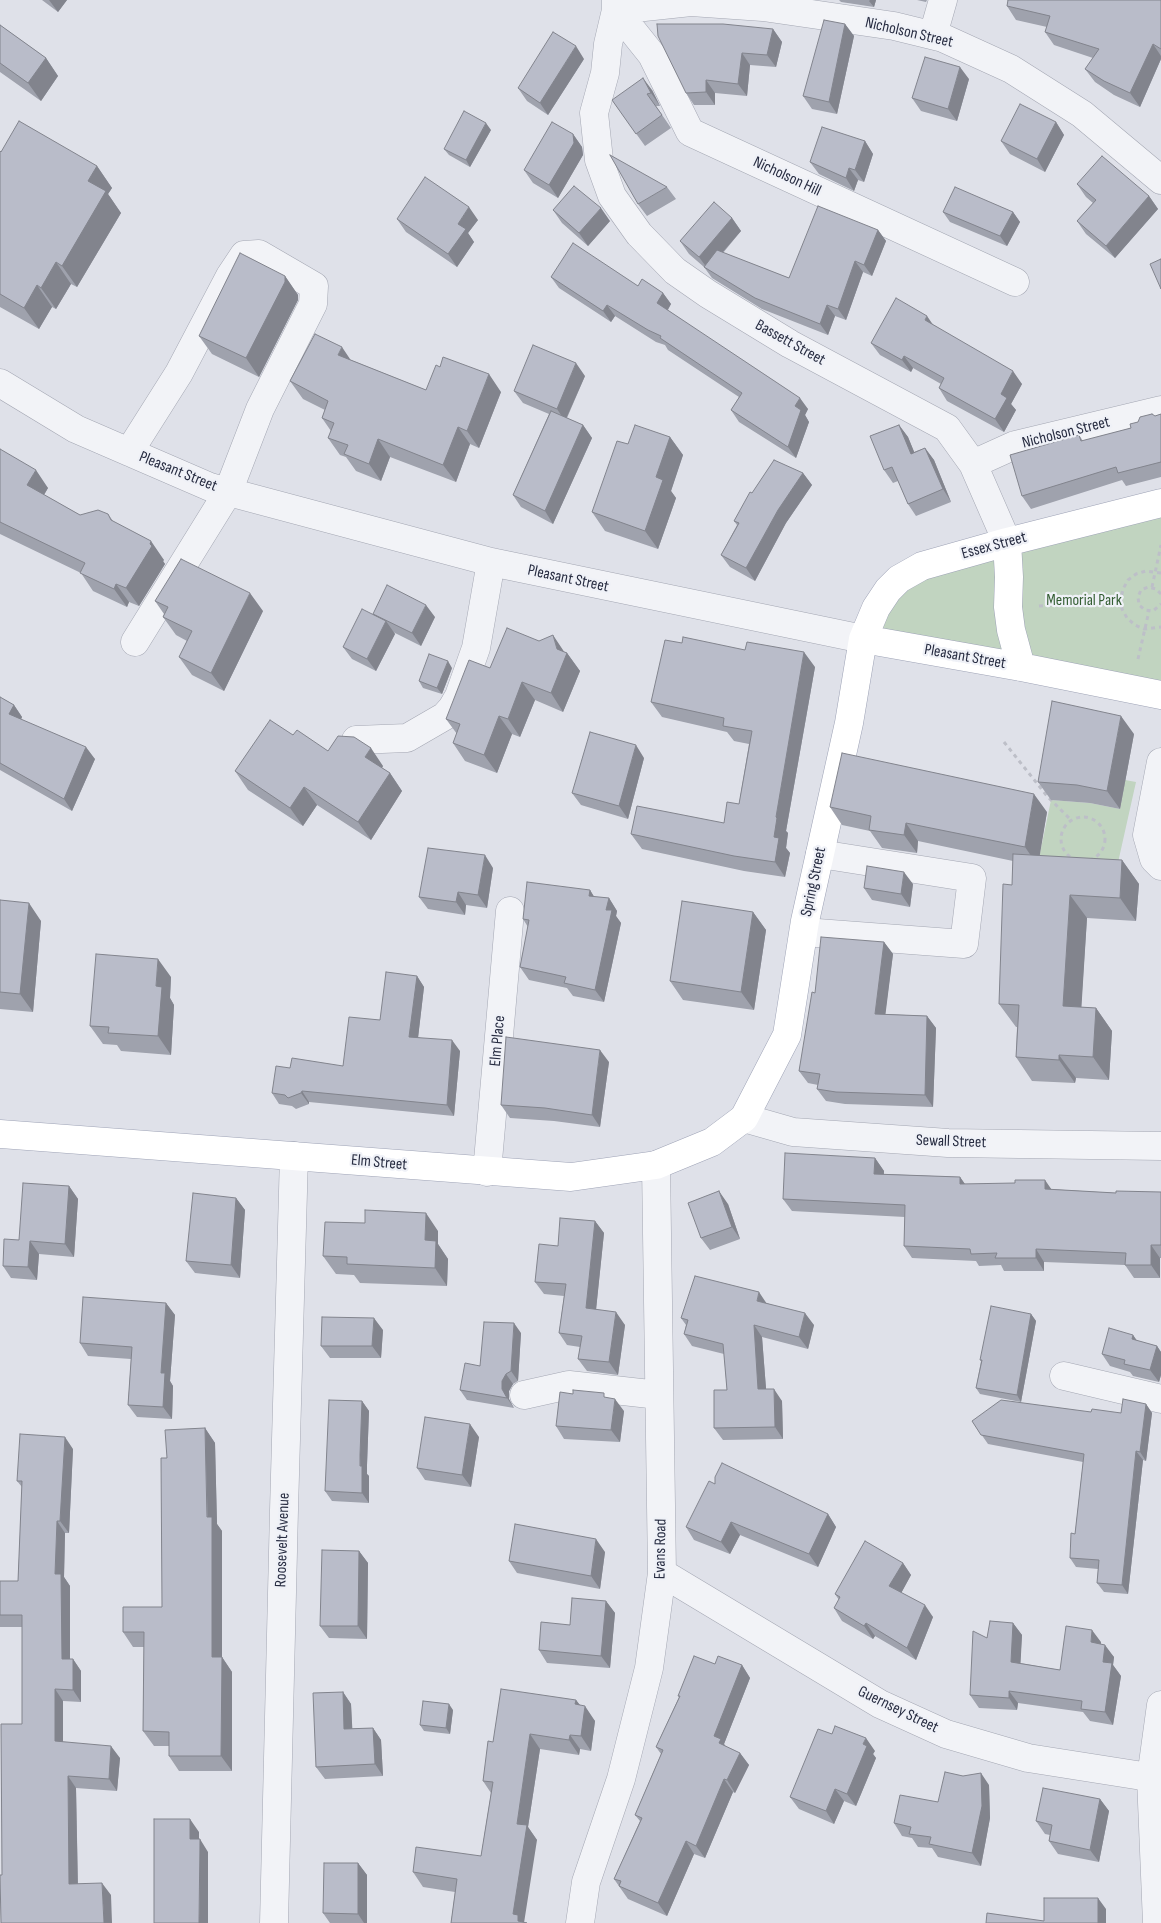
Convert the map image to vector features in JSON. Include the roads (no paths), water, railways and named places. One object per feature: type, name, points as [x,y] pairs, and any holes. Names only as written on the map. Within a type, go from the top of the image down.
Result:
[{"type":"main road","name":"Essex Street","points":[[863,639],[876,608],[888,590],[900,578],[922,566],[1007,542],[1161,503]]},
{"type":"main road","name":"Bassett Street","points":[[1007,542],[1008,606],[1021,667]]},
{"type":"main road","name":"Pleasant Street","points":[[863,639],[1021,667],[1161,695]]},
{"type":"main road","name":"Spring Street","points":[[744,1118],[787,1035],[804,932],[848,723],[863,639]]},
{"type":"main road","name":"Elm Street","points":[[0,1134],[571,1178],[656,1165],[712,1142],[744,1118]]},
{"type":"street","points":[[933,35],[943,0]]},
{"type":"street","name":"Nicholson Street","points":[[616,5],[691,2],[763,7],[809,12],[894,26],[943,38],[1012,69],[1082,114],[1161,180]]},
{"type":"street","name":"Nicholson Hill","points":[[616,5],[652,55],[690,132],[1014,282]]},
{"type":"street","name":"Bassett Street","points":[[616,5],[608,44],[605,73],[594,113],[599,160],[612,196],[639,234],[676,271],[743,316],[790,344],[947,428],[973,464],[1007,542]]},
{"type":"street","points":[[129,452],[179,373],[230,276],[244,255],[258,254],[314,286],[313,304],[260,409],[228,492],[135,642]]},
{"type":"street","name":"Pleasant Street","points":[[0,382],[76,429],[210,487],[491,562],[863,639]]},
{"type":"street","name":"Nicholson Street","points":[[973,464],[1015,445],[1161,410]]},
{"type":"street","points":[[356,740],[407,738],[445,716],[452,708],[460,696],[476,648],[491,562]]},
{"type":"street","points":[[1161,762],[1147,835],[1154,859],[1161,866]]},
{"type":"street","points":[[804,932],[964,944],[972,878],[820,854]]},
{"type":"street","name":"Elm Place","points":[[487,1172],[510,911]]},
{"type":"street","name":"Sewall Street","points":[[744,1118],[793,1132],[928,1142],[1161,1146]]},
{"type":"street","name":"Roosevelt Avenue","points":[[274,1923],[294,1156]]},
{"type":"street","name":"Evans Road","points":[[580,1923],[586,1882],[621,1779],[649,1668],[662,1574],[656,1165]]},
{"type":"street","points":[[1064,1376],[1161,1399]]},
{"type":"street","points":[[524,1395],[569,1385],[659,1395]]},
{"type":"street","name":"Guernsey Street","points":[[662,1574],[880,1704],[946,1734],[1028,1758],[1156,1779]]},
{"type":"street","points":[[1157,1923],[1156,1779],[1161,1705]]},
{"type":"park label","name":"Memorial Park","points":[[1084,601]]}]
